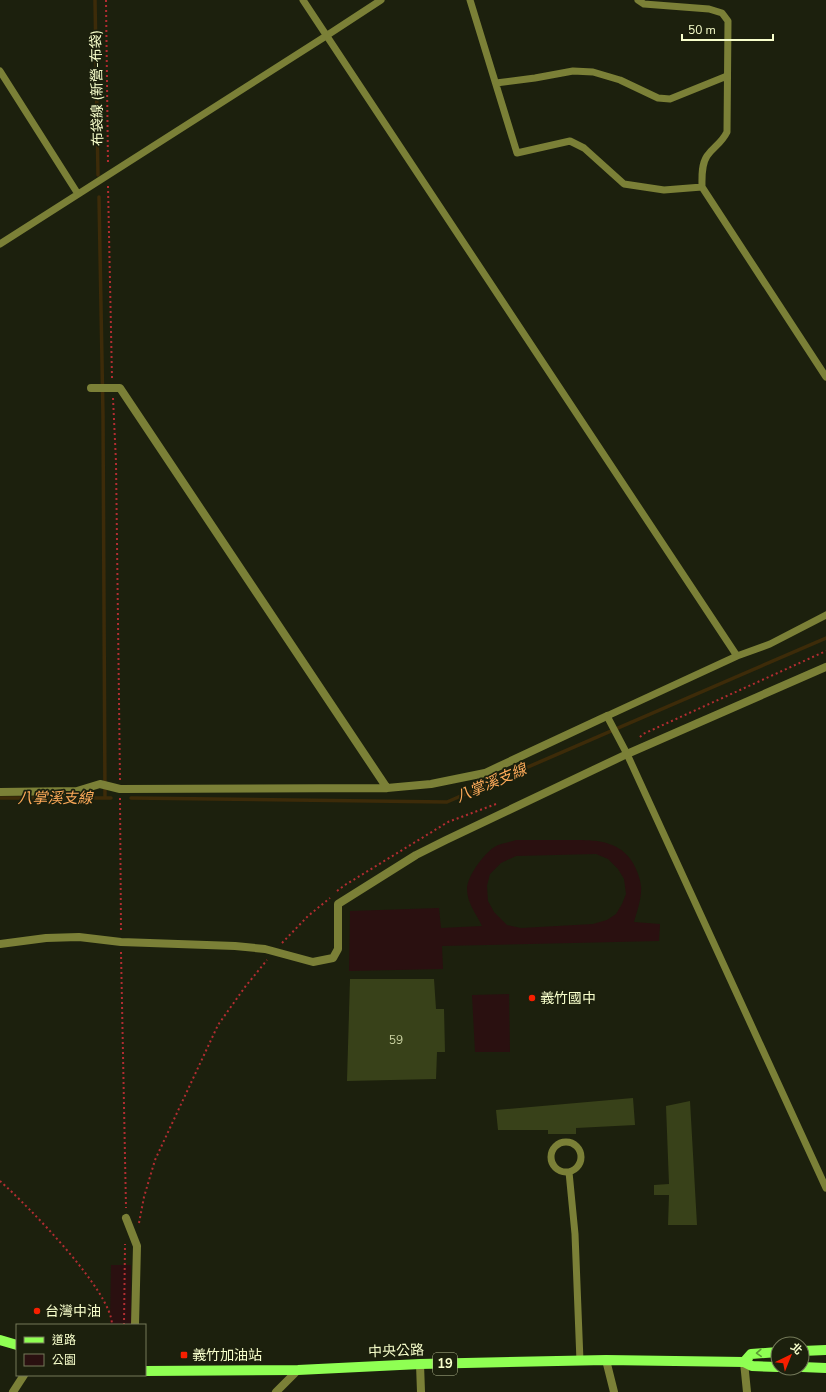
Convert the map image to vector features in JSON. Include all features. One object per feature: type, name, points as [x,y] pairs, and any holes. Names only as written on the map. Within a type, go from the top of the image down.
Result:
[{"type":"main road","points":[[0,1340],[16,1345]]},
{"type":"main road","points":[[810,1351],[826,1350]]},
{"type":"main road","name":"中央公路","points":[[744,1362],[751,1354],[770,1353]]},
{"type":"main road","name":"中央公路","points":[[146,1371],[298,1370],[420,1364],[606,1360],[744,1362],[752,1366],[770,1367]]},
{"type":"main road","points":[[810,1367],[826,1368]]},
{"type":"street","points":[[94,388],[120,388],[387,788]]},
{"type":"street","points":[[0,944],[46,938],[79,937],[121,942],[235,946],[265,949],[313,962],[333,958],[338,950],[338,904],[416,855],[627,754],[826,667]]},
{"type":"street","points":[[0,792],[77,791],[100,784],[117,788],[387,788],[431,784],[485,773],[609,720]]},
{"type":"street","points":[[126,1218],[137,1246],[135,1324]]},
{"type":"street","points":[[606,1360],[614,1392]]},
{"type":"street","points":[[744,1362],[747,1392]]},
{"type":"street","points":[[420,1364],[421,1392]]},
{"type":"street","points":[[276,1392],[298,1370]]},
{"type":"street","points":[[13,1392],[23,1376]]},
{"type":"lane","points":[[303,0],[737,656]]},
{"type":"lane","points":[[0,244],[381,0]]},
{"type":"lane","points":[[470,0],[517,152],[570,141],[584,148],[624,184],[664,190],[702,187]]},
{"type":"lane","points":[[638,0],[644,4],[709,9],[722,13],[728,22],[727,132],[722,141],[706,157],[702,170],[702,187],[826,377]]},
{"type":"lane","points":[[0,71],[78,194]]},
{"type":"lane","points":[[496,83],[573,71],[593,72],[620,80],[658,98],[670,99],[727,76]]},
{"type":"lane","points":[[826,615],[770,644],[737,656],[609,720],[627,754],[826,1188]]},
{"type":"lane","points":[[561,1142],[572,1142],[580,1148],[582,1153],[581,1163],[578,1167],[569,1172],[559,1170],[552,1163],[551,1153],[553,1148],[561,1142]]},
{"type":"lane","points":[[569,1172],[575,1234],[580,1361]]},
{"type":"path","name":"布袋線 (新營-布袋)","points":[[106,0],[110,387],[116,462],[117,788],[126,1218]]},
{"type":"path","points":[[639,739],[643,734],[826,651]]},
{"type":"path","points":[[0,1181],[61,1243],[94,1285],[105,1303],[112,1324]]},
{"type":"path","points":[[124,1324],[125,1241]]},
{"type":"green space","points":[[516,840],[592,840],[611,844],[619,848],[633,863],[641,883],[640,900],[634,922],[660,924],[659,941],[442,946],[443,969],[349,971],[350,911],[439,908],[441,928],[482,926],[467,894],[470,877],[488,852],[498,845]],"holes":[[[596,854],[608,859],[618,869],[624,879],[626,894],[616,914],[607,920],[593,924],[521,928],[507,925],[494,912],[488,901],[487,886],[490,874],[501,863],[516,856]]]},
{"type":"green space","points":[[509,994],[510,1052],[475,1052],[472,995]]},
{"type":"green space","points":[[111,1265],[131,1265],[131,1324],[110,1324]]},
{"type":"building","points":[[350,979],[434,979],[436,1009],[444,1009],[445,1052],[437,1052],[436,1079],[347,1081]]},
{"type":"building","points":[[633,1098],[635,1125],[576,1128],[576,1134],[548,1134],[548,1130],[498,1130],[496,1110]]},
{"type":"building","points":[[690,1101],[697,1225],[668,1225],[669,1195],[654,1195],[654,1185],[669,1184],[666,1106]]},
{"type":"waterway","points":[[95,0],[98,175]]},
{"type":"waterway","points":[[99,197],[103,416],[105,798]]},
{"type":"waterway","name":"八掌溪支線","points":[[131,798],[447,802],[826,638]]},
{"type":"waterway","name":"八掌溪支線","points":[[0,798],[111,798]]},
{"type":"place","name":"義竹國中","points":[[532,998]]},
{"type":"place","name":"台灣中油","points":[[37,1311]]},
{"type":"place","name":"義竹加油站","points":[[184,1355]]}]
